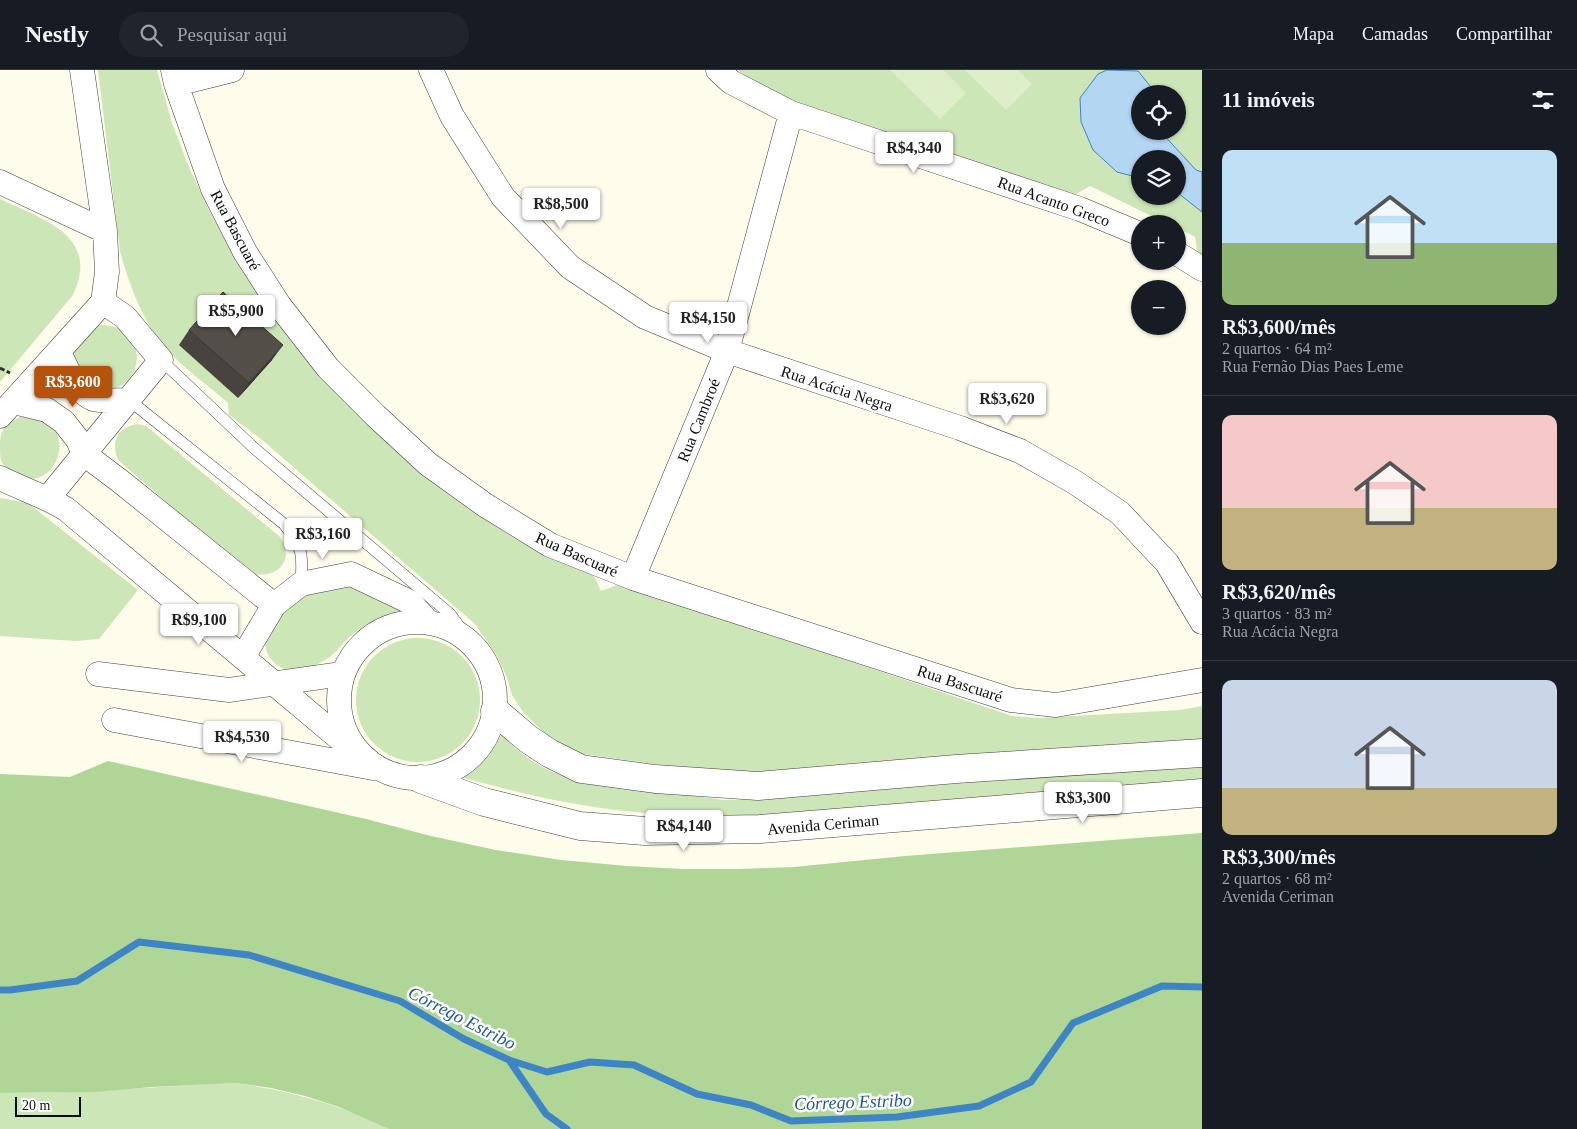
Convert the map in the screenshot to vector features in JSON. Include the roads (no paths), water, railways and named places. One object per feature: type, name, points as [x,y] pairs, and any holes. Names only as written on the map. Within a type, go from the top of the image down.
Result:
[{"type":"street","points":[[7,409],[103,302],[107,272],[106,231],[82,70]]},
{"type":"street","points":[[174,77],[232,70]]},
{"type":"street","name":"Rua Acácia Negra","points":[[431,70],[452,116],[503,197],[570,267],[645,317],[727,351],[960,428],[1020,451],[1076,483],[1120,513],[1167,563],[1202,622]]},
{"type":"street","name":"Rua Acanto Greco","points":[[718,70],[731,82],[791,113],[1080,209],[1131,230]]},
{"type":"street","name":"Rua Bascuaré","points":[[174,77],[213,189],[245,252],[279,306],[328,368],[428,464],[485,505],[550,545],[633,578],[1010,700],[1056,705],[1202,680]]},
{"type":"street","name":"Rua Cambroé","points":[[633,578],[727,351],[791,113]]},
{"type":"street","points":[[0,182],[106,231]]},
{"type":"street","points":[[1186,259],[1202,269]]},
{"type":"street","points":[[48,498],[161,360],[125,317],[103,302]]},
{"type":"street","points":[[59,352],[70,375],[79,387],[94,399],[129,400]]},
{"type":"street","points":[[7,409],[46,410],[64,422],[78,440],[84,454],[120,480],[274,605]]},
{"type":"street","points":[[0,478],[22,489],[48,498],[66,509],[370,764]]},
{"type":"street","points":[[243,657],[274,605],[301,584],[351,574],[410,602],[428,622]]},
{"type":"street","points":[[114,720],[370,764],[398,777],[421,779],[447,773],[470,758],[486,737],[495,711],[494,686],[486,661],[470,641],[451,629],[428,622],[402,623],[376,633],[356,651],[342,674],[338,705],[346,735],[370,764]]},
{"type":"street","points":[[98,674],[229,690],[342,674]]},
{"type":"street","points":[[495,711],[528,739],[581,770],[655,779],[758,786],[956,769],[1202,753]]},
{"type":"street","name":"Avenida Ceriman","points":[[421,779],[484,802],[580,826],[646,831],[760,829],[1202,793]]},
{"type":"lane","points":[[161,360],[254,448],[450,614],[470,641]]},
{"type":"lane","points":[[129,400],[284,524],[298,542],[303,559],[301,584]]},
{"type":"water","points":[[1107,70],[1138,71],[1149,85],[1131,85],[1131,140],[1168,140],[1178,150],[1131,150],[1131,176],[1117,172],[1093,150],[1081,122],[1080,98],[1098,74]]},
{"type":"water","points":[[1186,159],[1196,170],[1202,172],[1202,212],[1186,199]]},
{"type":"waterway","name":"Córrego Estribo","points":[[0,990],[77,981],[139,942],[249,955],[400,1001],[464,1039],[509,1060],[547,1072],[590,1062],[634,1065],[697,1094],[751,1105],[791,1121],[897,1117],[979,1106],[1031,1082],[1073,1023],[1162,986],[1202,987]]},
{"type":"waterway","points":[[509,1060],[546,1114],[567,1129]]}]
